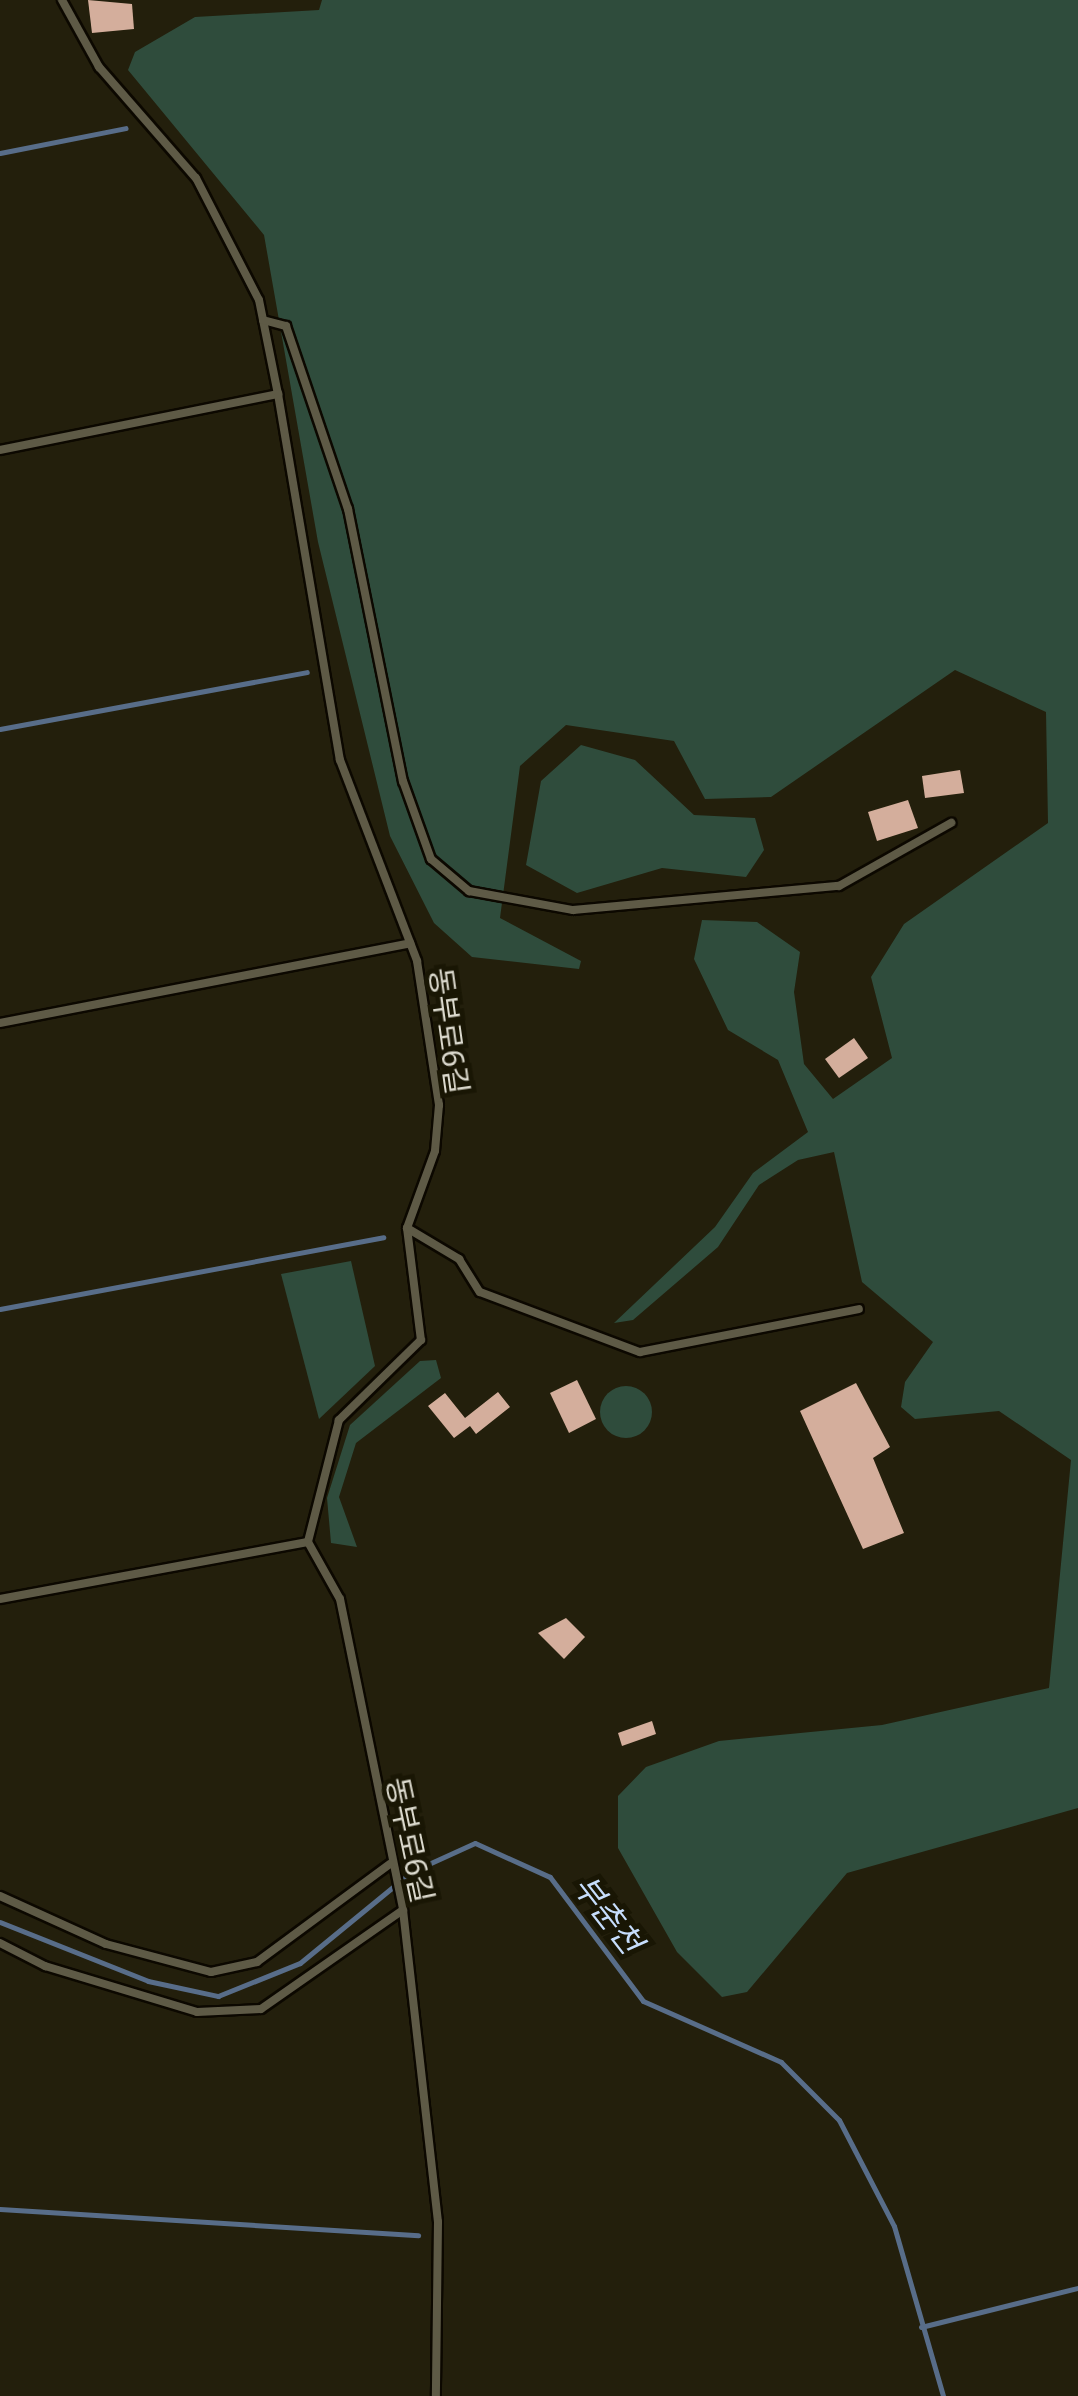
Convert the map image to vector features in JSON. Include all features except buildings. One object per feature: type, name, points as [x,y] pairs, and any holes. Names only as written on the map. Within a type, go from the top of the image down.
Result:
[{"type":"lane","points":[[62,0],[99,67],[196,178],[263,320],[286,326],[348,510],[403,780],[425,844],[469,892],[573,910],[839,886],[951,823]]},
{"type":"lane","name":"동부로6길","points":[[263,320],[340,760],[410,943],[439,1105],[435,1152],[407,1228],[421,1340],[340,1420],[308,1542],[340,1598],[390,1864],[403,1910],[438,2222],[436,2396]]},
{"type":"lane","points":[[0,450],[278,394]]},
{"type":"lane","points":[[0,1023],[410,943]]},
{"type":"lane","points":[[407,1228],[459,1260],[480,1292],[640,1352],[859,1310]]},
{"type":"lane","points":[[0,1599],[308,1542]]},
{"type":"lane","points":[[0,1896],[106,1944],[210,1972],[258,1962],[390,1864]]},
{"type":"lane","points":[[0,1942],[45,1966],[198,2012],[260,2009],[403,1910]]},
{"type":"green space","points":[[322,0],[1078,0],[1078,1808],[847,1873],[747,1992],[722,1997],[677,1952],[618,1848],[618,1796],[646,1767],[719,1741],[882,1725],[1049,1688],[1071,1460],[999,1411],[915,1419],[901,1407],[905,1382],[933,1342],[862,1282],[834,1152],[798,1160],[759,1185],[718,1247],[633,1320],[614,1323],[715,1227],[753,1173],[808,1132],[778,1060],[728,1030],[694,959],[702,920],[757,922],[800,952],[794,992],[804,1064],[833,1099],[892,1058],[871,977],[904,924],[1048,823],[1046,712],[955,670],[771,797],[705,799],[674,741],[566,725],[520,766],[500,918],[581,961],[579,969],[472,957],[434,923],[390,836],[318,542],[264,235],[128,70],[135,52],[195,17],[319,10]]},
{"type":"green space","points":[[581,745],[635,760],[694,815],[755,818],[764,850],[746,877],[662,868],[577,893],[526,865],[541,781]]},
{"type":"green space","points":[[351,1261],[375,1366],[319,1419],[281,1274]]},
{"type":"green space","points":[[436,1360],[441,1378],[356,1443],[339,1497],[357,1547],[331,1543],[327,1498],[350,1425],[420,1361]]},
{"type":"green space","points":[[626,1386],[644,1394],[652,1412],[644,1430],[626,1438],[608,1430],[600,1412],[608,1394]]},
{"type":"waterway","points":[[0,153],[126,128]]},
{"type":"waterway","points":[[0,729],[307,672]]},
{"type":"waterway","points":[[0,1309],[383,1237]]},
{"type":"waterway","name":"부춘천","points":[[0,1922],[148,1981],[218,1996],[300,1963],[411,1872],[475,1843],[550,1877],[643,2001],[781,2062],[839,2120],[894,2226],[943,2396]]},
{"type":"waterway","points":[[0,2209],[418,2235]]},
{"type":"waterway","points":[[921,2327],[1078,2288]]}]
